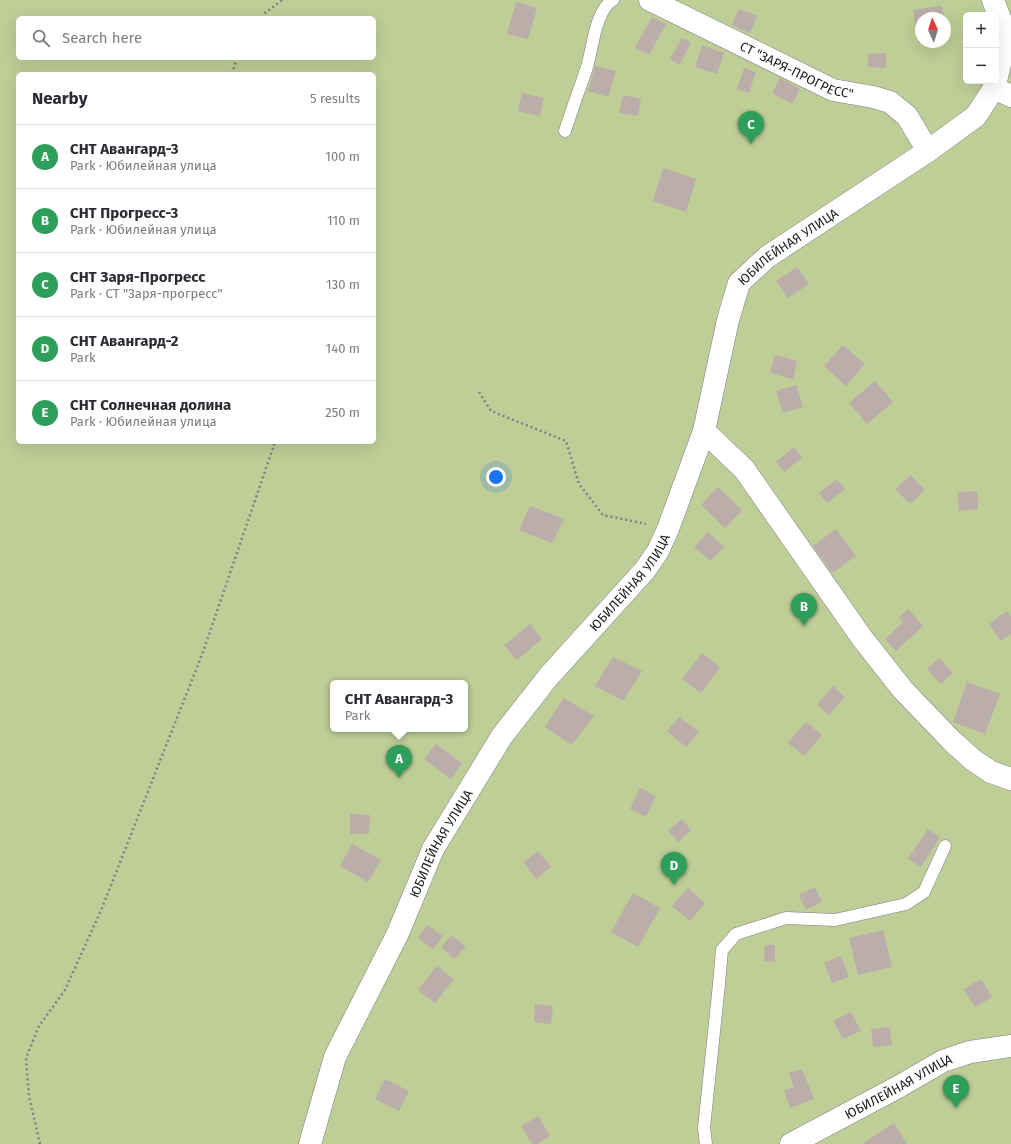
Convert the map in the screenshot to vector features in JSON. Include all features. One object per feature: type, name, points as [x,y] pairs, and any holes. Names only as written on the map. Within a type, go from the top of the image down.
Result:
[{"type":"street","name":"СТ \"ЗАРЯ-ПРОГРЕСС\"","points":[[650,0],[834,90],[873,96],[890,102],[907,116],[928,151]]},
{"type":"street","name":"ЮБИЛЕЙНАЯ УЛИЦА","points":[[310,1144],[335,1056],[398,933],[433,849],[502,736],[549,676],[645,570],[658,551],[668,529],[704,431],[728,320],[739,283],[767,257],[928,151],[976,116],[999,86],[1002,54],[1000,21],[993,0]]},
{"type":"street","points":[[704,431],[744,468],[862,638],[903,690],[952,741],[973,760],[991,772],[1011,779]]},
{"type":"street","name":"ЮБИЛЕЙНАЯ УЛИЦА","points":[[791,1144],[898,1087],[943,1061],[970,1052],[1011,1046]]},
{"type":"lane","points":[[565,131],[587,65],[598,24],[608,4],[613,0]]},
{"type":"lane","points":[[706,1144],[704,1128],[722,950],[736,934],[786,918],[834,920],[906,904],[924,892],[945,846]]},
{"type":"path","points":[[263,16],[282,0]]},
{"type":"path","points":[[233,72],[236,60]]},
{"type":"path","points":[[480,392],[491,410],[566,441],[579,484],[603,514],[668,529]]},
{"type":"path","points":[[40,1144],[29,1096],[26,1058],[39,1026],[65,990],[102,908],[203,652],[274,444]]},
{"type":"green space","points":[[0,0],[1011,0],[1011,1144],[0,1144]]},
{"type":"building","points":[[516,2],[537,8],[528,39],[507,34]]},
{"type":"building","points":[[942,6],[943,12],[915,12],[915,23],[913,10]]},
{"type":"building","points":[[739,9],[757,16],[750,33],[732,25]]},
{"type":"building","points":[[652,17],[666,24],[649,55],[635,48]]},
{"type":"building","points":[[682,38],[691,43],[679,65],[670,59]]},
{"type":"building","points":[[702,45],[724,53],[717,74],[695,67]]},
{"type":"building","points":[[886,53],[886,68],[868,67],[868,54]]},
{"type":"building","points":[[595,66],[616,71],[608,97],[588,91]]},
{"type":"building","points":[[744,68],[756,72],[749,93],[737,89]]},
{"type":"building","points":[[780,78],[800,89],[792,104],[772,93]]},
{"type":"building","points":[[522,93],[544,98],[540,116],[518,111]]},
{"type":"building","points":[[623,95],[641,99],[638,116],[619,113]]},
{"type":"building","points":[[663,168],[696,179],[686,212],[653,201]]},
{"type":"building","points":[[797,267],[809,284],[788,298],[776,281]]},
{"type":"building","points":[[843,345],[865,364],[846,386],[824,366]]},
{"type":"building","points":[[775,355],[797,361],[793,379],[770,373]]},
{"type":"building","points":[[875,381],[893,402],[867,424],[849,403]]},
{"type":"building","points":[[796,385],[803,407],[783,413],[776,391]]},
{"type":"building","points":[[794,447],[802,458],[784,472],[776,462]]},
{"type":"building","points":[[911,475],[925,490],[910,504],[895,489]]},
{"type":"building","points":[[837,479],[845,489],[827,503],[819,493]]},
{"type":"building","points":[[718,487],[742,510],[725,528],[701,505]]},
{"type":"building","points":[[977,491],[978,509],[959,511],[958,492]]},
{"type":"building","points":[[530,506],[564,519],[552,543],[519,530]]},
{"type":"building","points":[[836,529],[856,556],[832,573],[813,546]]},
{"type":"building","points":[[708,532],[724,547],[710,561],[694,547]]},
{"type":"building","points":[[908,609],[923,626],[896,651],[885,639],[903,622],[913,632],[899,617]]},
{"type":"building","points":[[1007,611],[1011,617],[1011,634],[1001,641],[989,624]]},
{"type":"building","points":[[530,624],[542,639],[517,660],[504,645]]},
{"type":"building","points":[[702,653],[720,667],[701,693],[682,679]]},
{"type":"building","points":[[613,657],[642,671],[623,701],[595,686]]},
{"type":"building","points":[[939,658],[953,673],[941,684],[927,669]]},
{"type":"building","points":[[967,682],[1000,694],[985,734],[953,722]]},
{"type":"building","points":[[833,686],[845,697],[829,715],[817,704]]},
{"type":"building","points":[[564,698],[594,716],[572,745],[545,727]]},
{"type":"building","points":[[679,717],[699,732],[686,747],[667,731]]},
{"type":"building","points":[[806,722],[822,735],[804,756],[788,743]]},
{"type":"building","points":[[436,744],[462,763],[451,779],[424,759]]},
{"type":"building","points":[[640,788],[656,796],[646,817],[630,809]]},
{"type":"building","points":[[350,814],[370,815],[369,834],[350,834]]},
{"type":"building","points":[[682,819],[691,830],[678,842],[668,831]]},
{"type":"building","points":[[928,829],[940,837],[921,867],[908,859]]},
{"type":"building","points":[[352,844],[381,860],[368,882],[340,866]]},
{"type":"building","points":[[538,851],[551,867],[536,879],[524,862]]},
{"type":"building","points":[[815,887],[822,902],[806,910],[799,895]]},
{"type":"building","points":[[688,888],[705,903],[690,921],[672,906]]},
{"type":"building","points":[[633,893],[660,908],[638,947],[611,932]]},
{"type":"building","points":[[427,925],[443,936],[433,949],[418,938]]},
{"type":"building","points":[[883,930],[892,967],[858,975],[849,938]]},
{"type":"building","points":[[452,935],[466,947],[454,959],[441,947]]},
{"type":"building","points":[[765,945],[775,945],[775,962],[764,961]]},
{"type":"building","points":[[841,956],[849,977],[832,983],[824,963]]},
{"type":"building","points":[[437,966],[454,979],[435,1003],[418,990]]},
{"type":"building","points":[[981,979],[992,997],[975,1007],[964,989]]},
{"type":"building","points":[[535,1004],[553,1006],[551,1024],[534,1022]]},
{"type":"building","points":[[851,1012],[861,1031],[843,1039],[833,1021]]},
{"type":"building","points":[[890,1027],[892,1045],[873,1047],[871,1029]]},
{"type":"building","points":[[802,1069],[814,1099],[790,1108],[784,1091],[794,1087],[789,1073]]},
{"type":"building","points":[[385,1079],[409,1091],[399,1111],[375,1099]]},
{"type":"building","points":[[538,1116],[550,1136],[537,1144],[532,1144],[521,1126]]},
{"type":"building","points":[[894,1123],[907,1144],[862,1144]]},
{"type":"place","name":"СНТ Заря-Прогресс","points":[[751,144]]},
{"type":"place","name":"СНТ Прогресс-3","points":[[804,626]]},
{"type":"place","name":"СНТ Авангард-3","points":[[399,778]]},
{"type":"place","name":"СНТ Авангард-2","points":[[674,885]]},
{"type":"place","name":"СНТ Солнечная долина","points":[[956,1108]]}]
